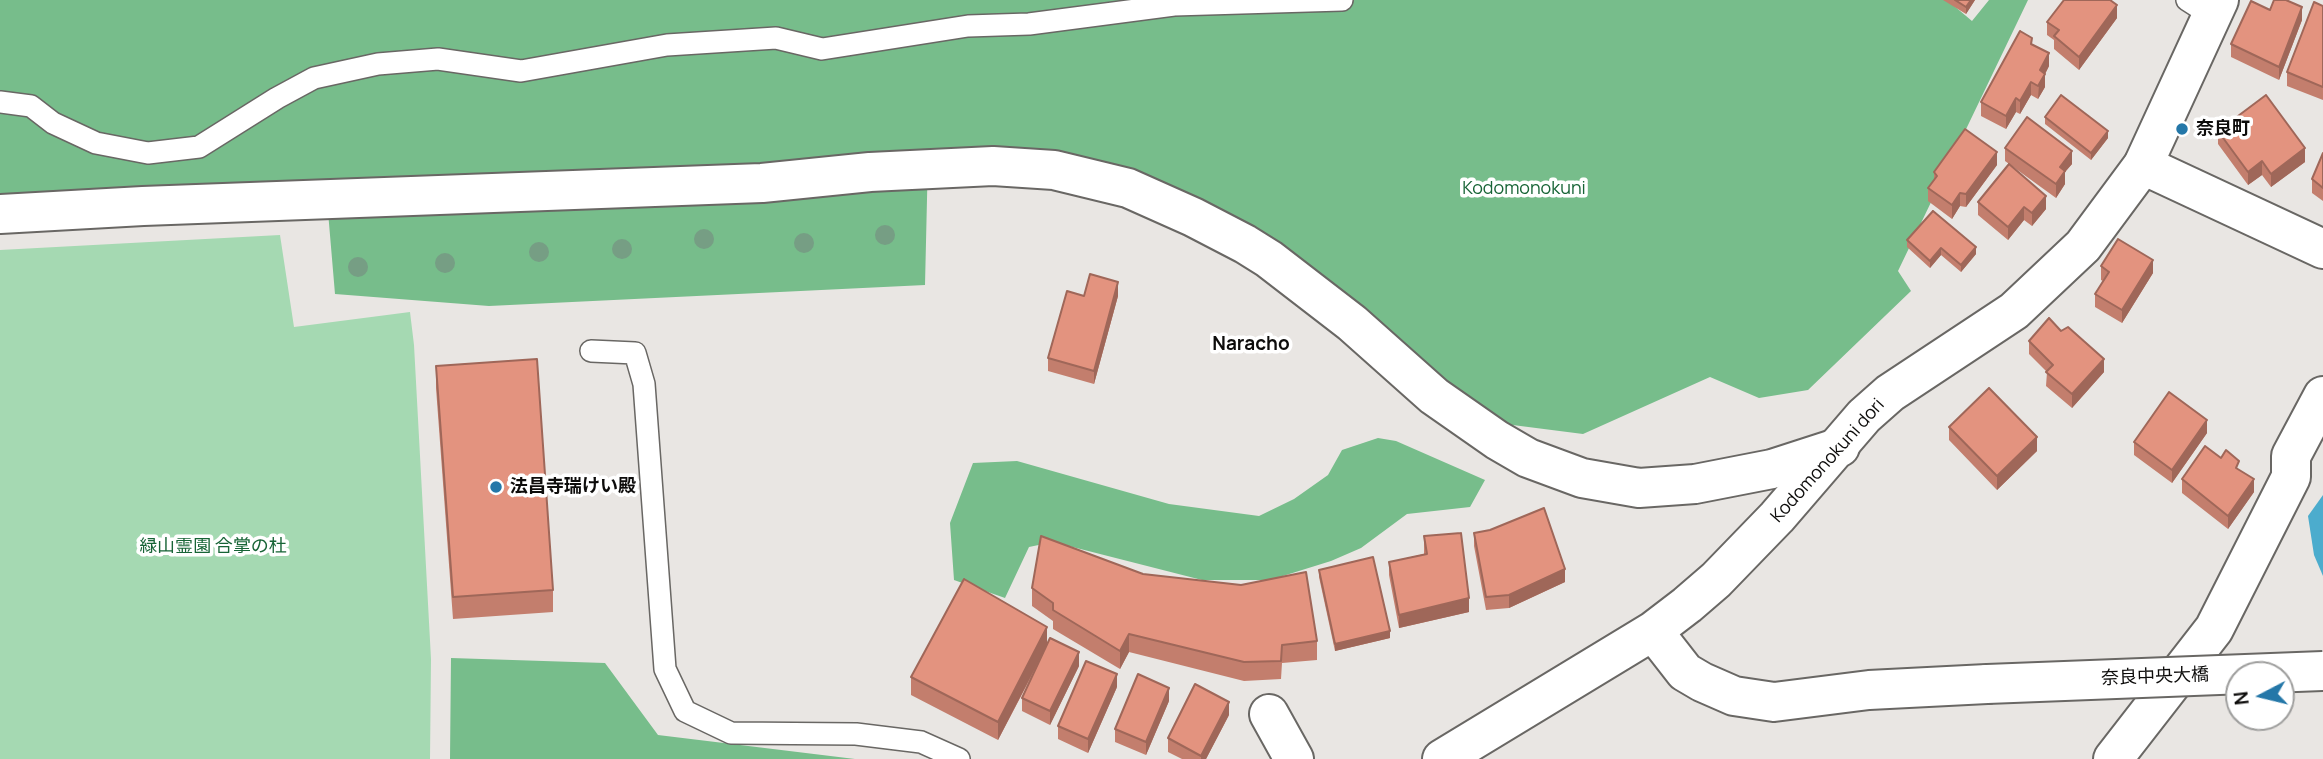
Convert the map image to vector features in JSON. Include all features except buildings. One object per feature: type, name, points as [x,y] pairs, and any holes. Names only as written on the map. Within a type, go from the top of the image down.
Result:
[{"type":"street","name":"Kodomonokuni dori","points":[[1442,759],[1653,631],[1716,580],[1777,517],[1864,416],[1890,393],[2014,311],[2083,246],[2143,165],[2206,5]]},
{"type":"street","points":[[2143,165],[2323,249]]},
{"type":"street","points":[[0,214],[143,206],[762,183],[870,172],[979,166],[1054,170],[1128,188],[1245,244],[1269,259],[1352,323],[1434,396],[1497,440],[1528,458],[1582,478],[1639,488],[1695,484],[1772,469],[1840,447]]},
{"type":"street","points":[[2113,759],[2214,629],[2291,477],[2291,456],[2323,396]]},
{"type":"street","name":"奈良中央大橋","points":[[1653,631],[1685,671],[1702,682],[1734,696],[1774,702],[1869,690],[2323,671]]},
{"type":"street","points":[[1269,714],[1294,759]]},
{"type":"lane","points":[[0,103],[31,106],[53,123],[96,143],[148,153],[199,147],[314,78],[378,64],[438,60],[521,71],[667,45],[776,38],[822,49],[968,26],[1029,24],[1174,5],[1342,0]]},
{"type":"lane","points":[[592,351],[635,353],[644,384],[665,669],[685,711],[731,733],[856,734],[920,742],[959,759]]},
{"type":"green space","name":"Kodomonokuni","points":[[0,0],[1947,0],[1972,21],[1989,0],[2028,0],[1898,271],[1911,291],[1808,390],[1759,398],[1710,377],[1583,434],[1497,423],[1128,180],[928,156],[925,285],[489,306],[335,294],[326,188],[0,217]]},
{"type":"green space","name":"緑山霊園 合掌の杜","points":[[280,235],[294,327],[410,312],[431,659],[430,759],[0,759],[0,250]]},
{"type":"green space","points":[[1378,438],[1396,441],[1485,480],[1470,507],[1407,514],[1361,548],[1331,561],[1270,580],[1202,580],[1053,542],[1029,547],[1005,598],[954,580],[950,523],[973,463],[1017,461],[1169,504],[1259,516],[1294,499],[1328,475],[1342,450]]},
{"type":"green space","points":[[451,658],[605,663],[658,735],[855,759],[450,759]]},
{"type":"water","points":[[2323,495],[2323,576],[2314,555],[2308,516]]},
{"type":"place","name":"奈良町","points":[[2182,129]]},
{"type":"place","name":"法昌寺瑞けい殿","points":[[496,487]]},
{"type":"district","name":"Naracho","points":[[1251,345]]}]
